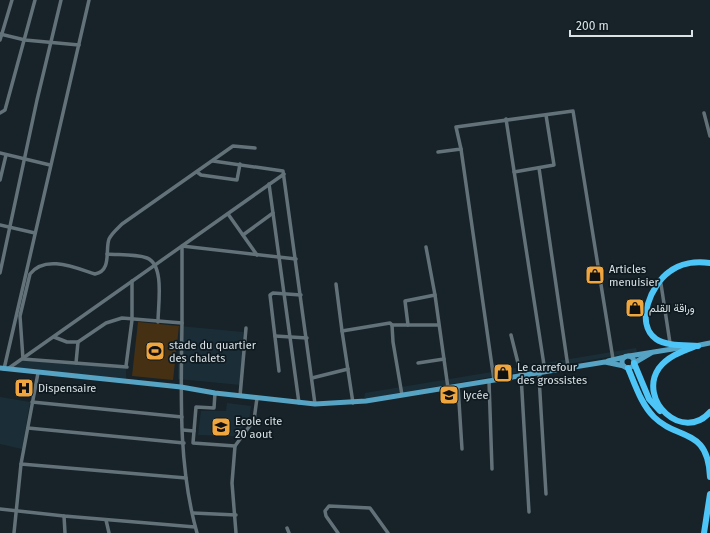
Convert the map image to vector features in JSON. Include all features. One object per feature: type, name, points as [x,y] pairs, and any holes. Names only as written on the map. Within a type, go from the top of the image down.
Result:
[{"type":"highway","points":[[698,346],[670,343],[656,339],[648,328],[646,317],[647,306],[652,293],[663,277],[671,270],[692,263],[710,263]]},
{"type":"highway","points":[[664,414],[656,398],[655,376],[660,368],[669,359],[698,346]]},
{"type":"highway","points":[[634,363],[649,399],[658,410],[664,414],[682,422],[694,421],[710,412]]},
{"type":"highway","points":[[626,367],[652,416],[658,421],[694,439],[702,447],[709,462],[710,477]]},
{"type":"highway","points":[[704,533],[710,494]]},
{"type":"main road","points":[[4,369],[181,387],[215,393],[299,403],[353,403],[542,371],[605,362],[613,359],[655,351],[698,346],[710,343]]},
{"type":"main road","points":[[605,362],[626,367],[655,351]]},
{"type":"main road","points":[[628,356],[632,358],[634,363]]},
{"type":"main road","points":[[626,367],[622,361],[628,356]]},
{"type":"street","points":[[0,40],[12,0]]},
{"type":"street","points":[[0,113],[5,110],[35,0]]},
{"type":"street","points":[[0,273],[37,100],[62,0]]},
{"type":"street","points":[[4,369],[79,45],[88,0]]},
{"type":"street","points":[[1,34],[25,40],[79,45]]},
{"type":"street","points":[[492,469],[492,380],[456,127],[573,111],[613,359]]},
{"type":"street","points":[[704,113],[710,136]]},
{"type":"street","points":[[514,172],[554,165],[546,115]]},
{"type":"street","points":[[506,119],[544,365],[539,376],[546,494]]},
{"type":"street","points":[[23,359],[21,310],[32,271],[52,263],[99,274],[105,267],[109,240],[122,224],[233,146],[255,148]]},
{"type":"street","points":[[438,152],[460,149]]},
{"type":"street","points":[[0,153],[50,165]]},
{"type":"street","points":[[0,180],[6,155]]},
{"type":"street","points":[[213,160],[280,169],[284,174],[315,404]]},
{"type":"street","points":[[197,172],[201,175],[237,180],[240,164]]},
{"type":"street","points":[[539,168],[568,367]]},
{"type":"street","points":[[4,369],[23,359],[284,174]]},
{"type":"street","points":[[269,184],[299,403]]},
{"type":"street","points":[[228,214],[258,255]]},
{"type":"street","points":[[243,235],[273,214]]},
{"type":"street","points":[[0,225],[35,233]]},
{"type":"street","points":[[182,246],[296,259]]},
{"type":"street","points":[[182,246],[182,417],[187,494],[197,533]]},
{"type":"street","points":[[426,247],[435,295],[448,388]]},
{"type":"street","points":[[107,254],[142,257],[155,264],[158,275],[158,322]]},
{"type":"street","points":[[23,359],[126,366],[132,320],[132,281]]},
{"type":"street","points":[[336,284],[353,403]]},
{"type":"street","points":[[661,284],[670,343]]},
{"type":"street","points":[[279,371],[270,295],[273,292],[301,295]]},
{"type":"street","points":[[408,325],[405,301],[435,295]]},
{"type":"street","points":[[54,336],[67,342],[78,342],[106,323],[122,318],[182,323]]},
{"type":"street","points":[[342,331],[390,323],[392,325],[438,325]]},
{"type":"street","points":[[392,325],[402,395]]},
{"type":"street","points":[[240,396],[246,328]]},
{"type":"street","points":[[511,335],[521,375],[529,512]]},
{"type":"street","points":[[275,336],[307,338]]},
{"type":"street","points":[[76,363],[78,342]]},
{"type":"street","points":[[418,363],[444,359]]},
{"type":"street","points":[[312,378],[348,369]]},
{"type":"street","points":[[14,533],[15,510],[21,464],[38,373]]},
{"type":"street","points":[[458,386],[462,449]]},
{"type":"street","points":[[215,393],[214,408],[196,407],[193,443],[235,446]]},
{"type":"street","points":[[236,533],[236,515],[232,483],[235,446],[254,420],[257,398]]},
{"type":"street","points":[[32,402],[182,417]]},
{"type":"street","points":[[28,428],[184,444]]},
{"type":"street","points":[[183,430],[194,431]]},
{"type":"street","points":[[21,464],[186,478]]},
{"type":"street","points":[[338,533],[326,516],[325,511],[329,506],[370,508],[388,533]]},
{"type":"street","points":[[0,509],[106,520],[195,526]]},
{"type":"street","points":[[193,513],[236,515]]},
{"type":"street","points":[[64,516],[65,533]]},
{"type":"street","points":[[106,520],[109,533]]},
{"type":"street","points":[[287,528],[290,533]]},
{"type":"shaded area","name":"stade du quartier des chalets","points":[[138,322],[179,326],[173,380],[132,376]]},
{"type":"shaded area","points":[[179,326],[243,332],[241,385],[178,379]]},
{"type":"shaded area","name":"Le carrefour des grossistes","points":[[636,348],[637,352],[364,399],[365,393]]},
{"type":"shaded area","points":[[23,359],[126,366],[126,380],[11,367]]},
{"type":"shaded area","points":[[0,397],[30,402],[22,449],[0,444]]},
{"type":"shaded area","name":"Ecole cite 20 aout","points":[[227,403],[251,406],[249,420],[234,436],[198,435],[201,411],[226,411]]},
{"type":"place","name":"Articles menuisier","points":[[595,275]]},
{"type":"place","name":"وراقة القلم","points":[[635,308]]},
{"type":"place","name":"stade du quartier des chalets","points":[[155,351]]},
{"type":"place","name":"Le carrefour des grossistes","points":[[503,373]]},
{"type":"place","name":"Dispensaire","points":[[24,388]]},
{"type":"place","name":"lycée","points":[[449,395]]},
{"type":"place","name":"Ecole cite 20 aout","points":[[221,427]]}]
